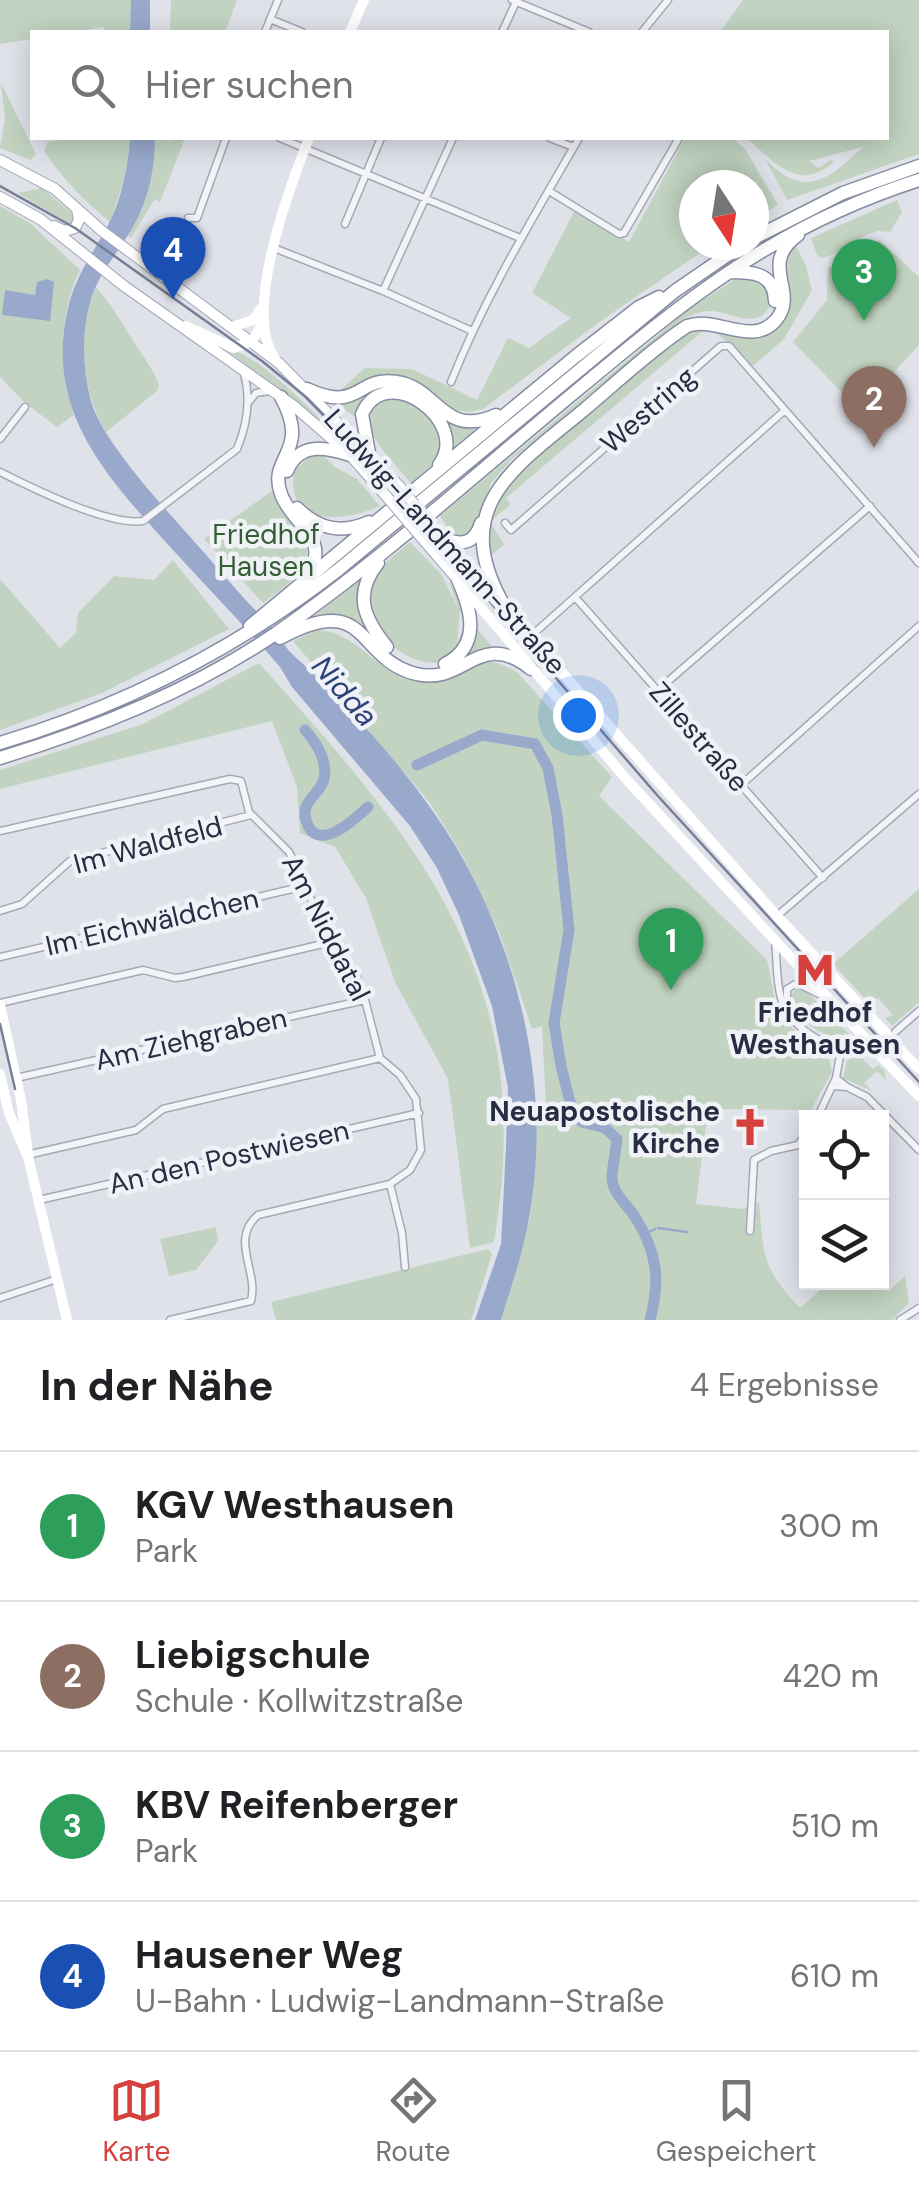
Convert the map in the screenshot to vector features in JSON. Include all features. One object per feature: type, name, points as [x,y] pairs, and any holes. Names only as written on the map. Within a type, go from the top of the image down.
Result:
[{"type":"highway","points":[[769,230],[842,193],[919,166]]},
{"type":"highway","points":[[0,744],[118,701],[286,617],[397,540],[683,302],[726,272],[824,217],[919,180]]},
{"type":"highway","points":[[506,609],[489,578],[483,544],[487,512],[507,476],[687,326],[710,322],[748,332],[772,324],[783,302],[778,266],[782,250],[824,217]]},
{"type":"highway","points":[[0,758],[138,707],[263,648],[286,617],[354,557],[675,291],[720,260]]},
{"type":"highway","points":[[444,539],[458,544],[475,538],[492,491],[505,474],[678,328],[704,316],[749,324],[767,317],[775,299],[768,280],[751,272],[726,272]]},
{"type":"highway","points":[[294,590],[639,308],[675,291]]},
{"type":"highway","points":[[307,389],[344,399],[374,384],[398,382],[412,388],[443,413],[470,422],[486,420],[512,408]]},
{"type":"highway","points":[[277,394],[292,417],[294,433],[279,472],[280,490],[315,547],[312,568],[294,590],[286,617]]},
{"type":"highway","points":[[369,453],[361,421],[365,407],[379,394],[406,394],[438,420],[447,436],[447,452],[425,481]]},
{"type":"highway","points":[[350,455],[321,448],[302,452],[288,468],[288,493],[304,514],[330,529],[354,528],[381,517]]},
{"type":"highway","points":[[397,540],[368,577],[362,601],[373,630],[395,654],[429,668],[450,662],[464,650],[472,622],[458,580]]},
{"type":"highway","points":[[286,617],[350,626],[390,661],[418,674],[447,672],[492,652],[512,656],[531,669]]},
{"type":"main road","points":[[351,30],[364,0]]},
{"type":"main road","points":[[279,362],[267,344],[263,323],[266,296],[278,225],[307,143]]},
{"type":"main road","name":"Ludwig-Landmann-Straße","points":[[0,162],[44,182],[130,253],[279,362],[307,389],[400,487],[777,916],[891,1035],[919,1070]]},
{"type":"main road","name":"Ludwig-Landmann-Straße","points":[[0,197],[40,219],[115,279],[320,426],[350,455],[628,781],[864,1044],[878,1053],[919,1096]]},
{"type":"main road","points":[[40,219],[70,231],[78,224],[77,209]]},
{"type":"main road","points":[[232,327],[253,320],[266,296]]},
{"type":"main road","points":[[171,320],[234,348],[252,341],[263,323]]},
{"type":"main road","points":[[0,1004],[21,1100],[28,1156],[67,1320]]},
{"type":"main road","points":[[0,1074],[4,1114],[28,1156]]},
{"type":"main road","points":[[4,1114],[20,1105],[21,1100]]},
{"type":"street","points":[[266,30],[278,0]]},
{"type":"street","points":[[503,30],[515,0],[584,30]]},
{"type":"street","points":[[644,30],[668,0]]},
{"type":"street","points":[[270,19],[297,30]]},
{"type":"street","points":[[188,218],[197,218],[225,140]]},
{"type":"street","points":[[345,224],[379,140]]},
{"type":"street","points":[[383,291],[453,140]]},
{"type":"street","points":[[555,140],[574,147]]},
{"type":"street","points":[[451,382],[472,331],[520,238],[578,140]]},
{"type":"street","points":[[549,191],[624,234],[678,140]]},
{"type":"street","points":[[307,143],[366,173],[520,238]]},
{"type":"street","points":[[274,248],[472,331]]},
{"type":"street","name":"Westring","points":[[505,523],[510,530],[720,346],[728,346],[785,410]]},
{"type":"street","points":[[0,472],[48,496],[128,521],[145,520],[237,449],[244,434],[248,404],[242,370]]},
{"type":"street","points":[[248,404],[256,393],[277,394]]},
{"type":"street","points":[[0,439],[25,407]]},
{"type":"street","points":[[531,636],[785,410],[919,563]]},
{"type":"street","points":[[658,690],[870,506]]},
{"type":"street","name":"Zillestraße","points":[[575,597],[822,878]]},
{"type":"street","points":[[742,784],[919,626]]},
{"type":"street","name":"Am Niddatal","points":[[0,830],[238,780],[251,815],[289,852],[326,943],[348,963],[366,1000],[380,1058],[411,1089],[419,1113]]},
{"type":"street","points":[[777,916],[919,794]]},
{"type":"street","name":"Im Waldfeld","points":[[0,910],[22,904],[70,861],[240,821],[251,815]]},
{"type":"street","name":"Im Eichwäldchen","points":[[0,956],[305,886]]},
{"type":"street","points":[[774,940],[781,1001],[821,1042],[841,1050],[864,1044]]},
{"type":"street","points":[[0,1004],[143,970],[183,977],[326,943]]},
{"type":"street","points":[[803,1026],[787,1000],[791,986],[797,983],[830,1002]]},
{"type":"street","name":"Am Ziehgraben","points":[[16,1078],[366,1000]]},
{"type":"street","points":[[891,1035],[919,1011]]},
{"type":"street","points":[[820,1110],[836,1078],[841,1050]]},
{"type":"street","points":[[28,1156],[136,1130],[163,1108],[380,1058]]},
{"type":"street","points":[[836,1078],[867,1097],[919,1150]]},
{"type":"street","points":[[832,1086],[847,1087]]},
{"type":"street","points":[[177,1319],[251,1301],[253,1286],[244,1240],[247,1226],[254,1218],[390,1184],[406,1174],[422,1144],[419,1113]]},
{"type":"street","name":"An den Postwiesen","points":[[38,1200],[419,1113]]},
{"type":"street","points":[[750,1231],[754,1160],[771,1150],[799,1144]]},
{"type":"street","points":[[390,1184],[402,1232],[405,1267]]},
{"type":"street","points":[[0,1298],[57,1279]]},
{"type":"street","points":[[900,1320],[919,1308]]},
{"type":"green space","points":[[0,0],[131,0],[130,30],[30,30],[30,39],[0,44]]},
{"type":"green space","points":[[171,0],[237,0],[226,30],[170,30]]},
{"type":"green space","points":[[743,0],[919,0],[919,154],[787,200],[765,159],[792,179],[816,181],[839,169],[863,147],[809,161],[818,168],[834,162],[821,171],[798,175],[777,165],[749,140],[889,140],[889,30],[721,30]]},
{"type":"green space","points":[[1,83],[36,154],[31,160],[0,148],[5,119]]},
{"type":"green space","points":[[130,140],[125,178],[110,222],[59,171],[44,151],[48,142]]},
{"type":"green space","points":[[155,140],[168,140],[169,144],[170,140],[184,140],[160,202],[155,199],[131,238],[127,235],[140,213]]},
{"type":"green space","points":[[684,140],[735,140],[757,170],[679,170],[679,260],[690,260],[483,409],[466,412],[452,408],[417,384],[390,375],[369,379],[344,394],[339,391],[365,368],[412,369],[477,400],[508,338],[529,348],[571,318],[532,293],[575,210],[629,242]]},
{"type":"green space","points":[[42,188],[73,214],[73,226],[18,193]]},
{"type":"green space","points":[[769,190],[778,205],[769,211]]},
{"type":"green space","points":[[897,200],[902,212],[890,232],[866,235],[829,256],[817,255],[811,238]]},
{"type":"green space","points":[[0,206],[30,223],[80,270],[68,304],[64,342],[66,379],[74,415],[57,427],[25,403],[0,377]]},
{"type":"green space","points":[[879,240],[919,277],[919,345],[859,410],[793,342],[827,300],[828,268]]},
{"type":"green space","points":[[794,243],[805,263],[812,290],[784,339],[753,366],[709,326],[506,498],[511,504],[490,522],[504,544],[488,559],[486,527],[512,473],[685,329],[709,325],[778,325],[782,260]]},
{"type":"green space","points":[[740,276],[765,280],[772,301],[767,311],[752,319],[707,311],[683,319],[513,458],[491,483],[475,532],[470,537],[453,536],[440,516],[689,309]]},
{"type":"green space","points":[[96,287],[159,385],[157,391],[106,432],[91,398],[84,361],[86,323]]},
{"type":"green space","points":[[225,348],[239,352],[271,374],[345,444]]},
{"type":"green space","points":[[396,386],[420,397],[454,420],[485,424],[450,454],[449,437],[441,420],[414,395],[381,391],[368,400],[358,418],[342,405],[377,388]]},
{"type":"green space","points":[[401,397],[431,419],[444,443],[437,461],[411,483],[383,450],[369,420],[371,410],[381,399]]},
{"type":"green space","points":[[323,455],[357,479],[380,506],[335,517],[308,511],[299,503],[294,471],[310,456]]},
{"type":"green space","name":"Friedhof Hausen","points":[[272,491],[303,533],[307,549],[295,576],[263,603],[204,539]]},
{"type":"green space","points":[[410,542],[441,574],[459,609],[448,580],[468,615],[460,611],[457,643],[466,623],[463,641],[448,659],[432,663],[398,650],[374,622],[368,605],[369,589],[376,575]]},
{"type":"green space","points":[[173,560],[229,629],[102,693],[0,730],[0,579],[60,648],[76,633],[78,613],[114,576],[154,580]]},
{"type":"green space","points":[[365,576],[362,604],[369,629],[385,649],[406,663],[429,670],[450,667],[466,653],[475,626],[494,649],[484,651],[449,668],[440,671],[420,672],[390,658],[358,628],[344,622],[304,624]]},
{"type":"green space","points":[[317,630],[332,632],[393,673],[421,682],[446,677],[474,662],[499,664],[517,672],[612,777],[599,796],[767,960],[777,1010],[802,1039],[828,1055],[832,1072],[811,1110],[708,1109],[696,1204],[743,1209],[759,1202],[767,1261],[778,1282],[800,1308],[820,1290],[888,1291],[905,1276],[909,1303],[892,1320],[501,1320],[530,1217],[536,1107],[546,1106],[542,1026],[532,1029],[499,932],[462,855],[430,803],[293,641]]},
{"type":"green space","points":[[259,663],[371,794],[417,858],[455,923],[483,992],[499,1067],[504,1149],[494,1242],[470,1248],[448,1079],[395,982],[366,898],[335,847],[300,833],[297,787],[272,721],[0,789],[0,770],[143,724]]},
{"type":"green space","points":[[919,889],[919,1002],[892,1026],[885,1018],[893,1015],[878,998],[867,1001],[833,964]]},
{"type":"green space","points":[[796,989],[804,989],[857,1042],[825,1034],[806,1023],[794,1006],[791,995]]},
{"type":"green space","points":[[862,1058],[873,1069],[878,1065],[884,1070],[886,1081],[877,1071],[864,1083],[872,1091],[843,1078],[847,1060]]},
{"type":"green space","points":[[216,1227],[218,1241],[196,1270],[169,1276],[160,1239]]},
{"type":"green space","points":[[488,1249],[492,1254],[471,1320],[276,1320],[271,1302]]},
{"type":"water","points":[[131,0],[150,0],[150,30],[130,30]]},
{"type":"water","points":[[130,140],[155,140],[152,172],[139,215],[101,277],[88,309],[86,375],[98,419],[142,482],[412,783],[457,848],[503,948],[520,1001],[531,1055],[536,1164],[529,1218],[501,1320],[475,1320],[501,1244],[508,1088],[492,1006],[459,915],[437,868],[410,826],[292,687],[280,667],[118,487],[84,435],[72,406],[64,376],[68,308],[81,273],[115,209]]},
{"type":"water","points":[[37,282],[54,282],[50,321],[2,315],[5,290],[35,295]]},
{"type":"waterway","points":[[305,730],[318,748],[325,771],[321,786],[305,810],[311,830],[318,835],[336,832],[368,807]]},
{"type":"waterway","points":[[417,765],[482,735],[535,744],[548,768],[569,930],[554,1023],[561,1066],[573,1114],[582,1122],[605,1128],[617,1139],[613,1185],[637,1220],[653,1257],[656,1281],[650,1320]]},
{"type":"waterway","points":[[658,1228],[687,1232]]},
{"type":"waterway","points":[[644,1235],[655,1229]]},
{"type":"tram line","points":[[0,186],[75,228],[262,361],[306,397],[364,456],[657,795],[919,1082]]},
{"type":"tram line","points":[[0,1024],[15,1089]]},
{"type":"place","name":"Hausener Weg","points":[[173,299]]},
{"type":"place","name":"KBV Reifenberger","points":[[864,321]]},
{"type":"place","name":"Liebigschule","points":[[874,448]]},
{"type":"place","name":"Friedhof Westhausen","points":[[815,970]]},
{"type":"place","name":"KGV Westhausen","points":[[671,990]]},
{"type":"place","name":"Neuapostolische Kirche","points":[[750,1127]]},
{"type":"water label","name":"Nidda","points":[[345,691]]}]
